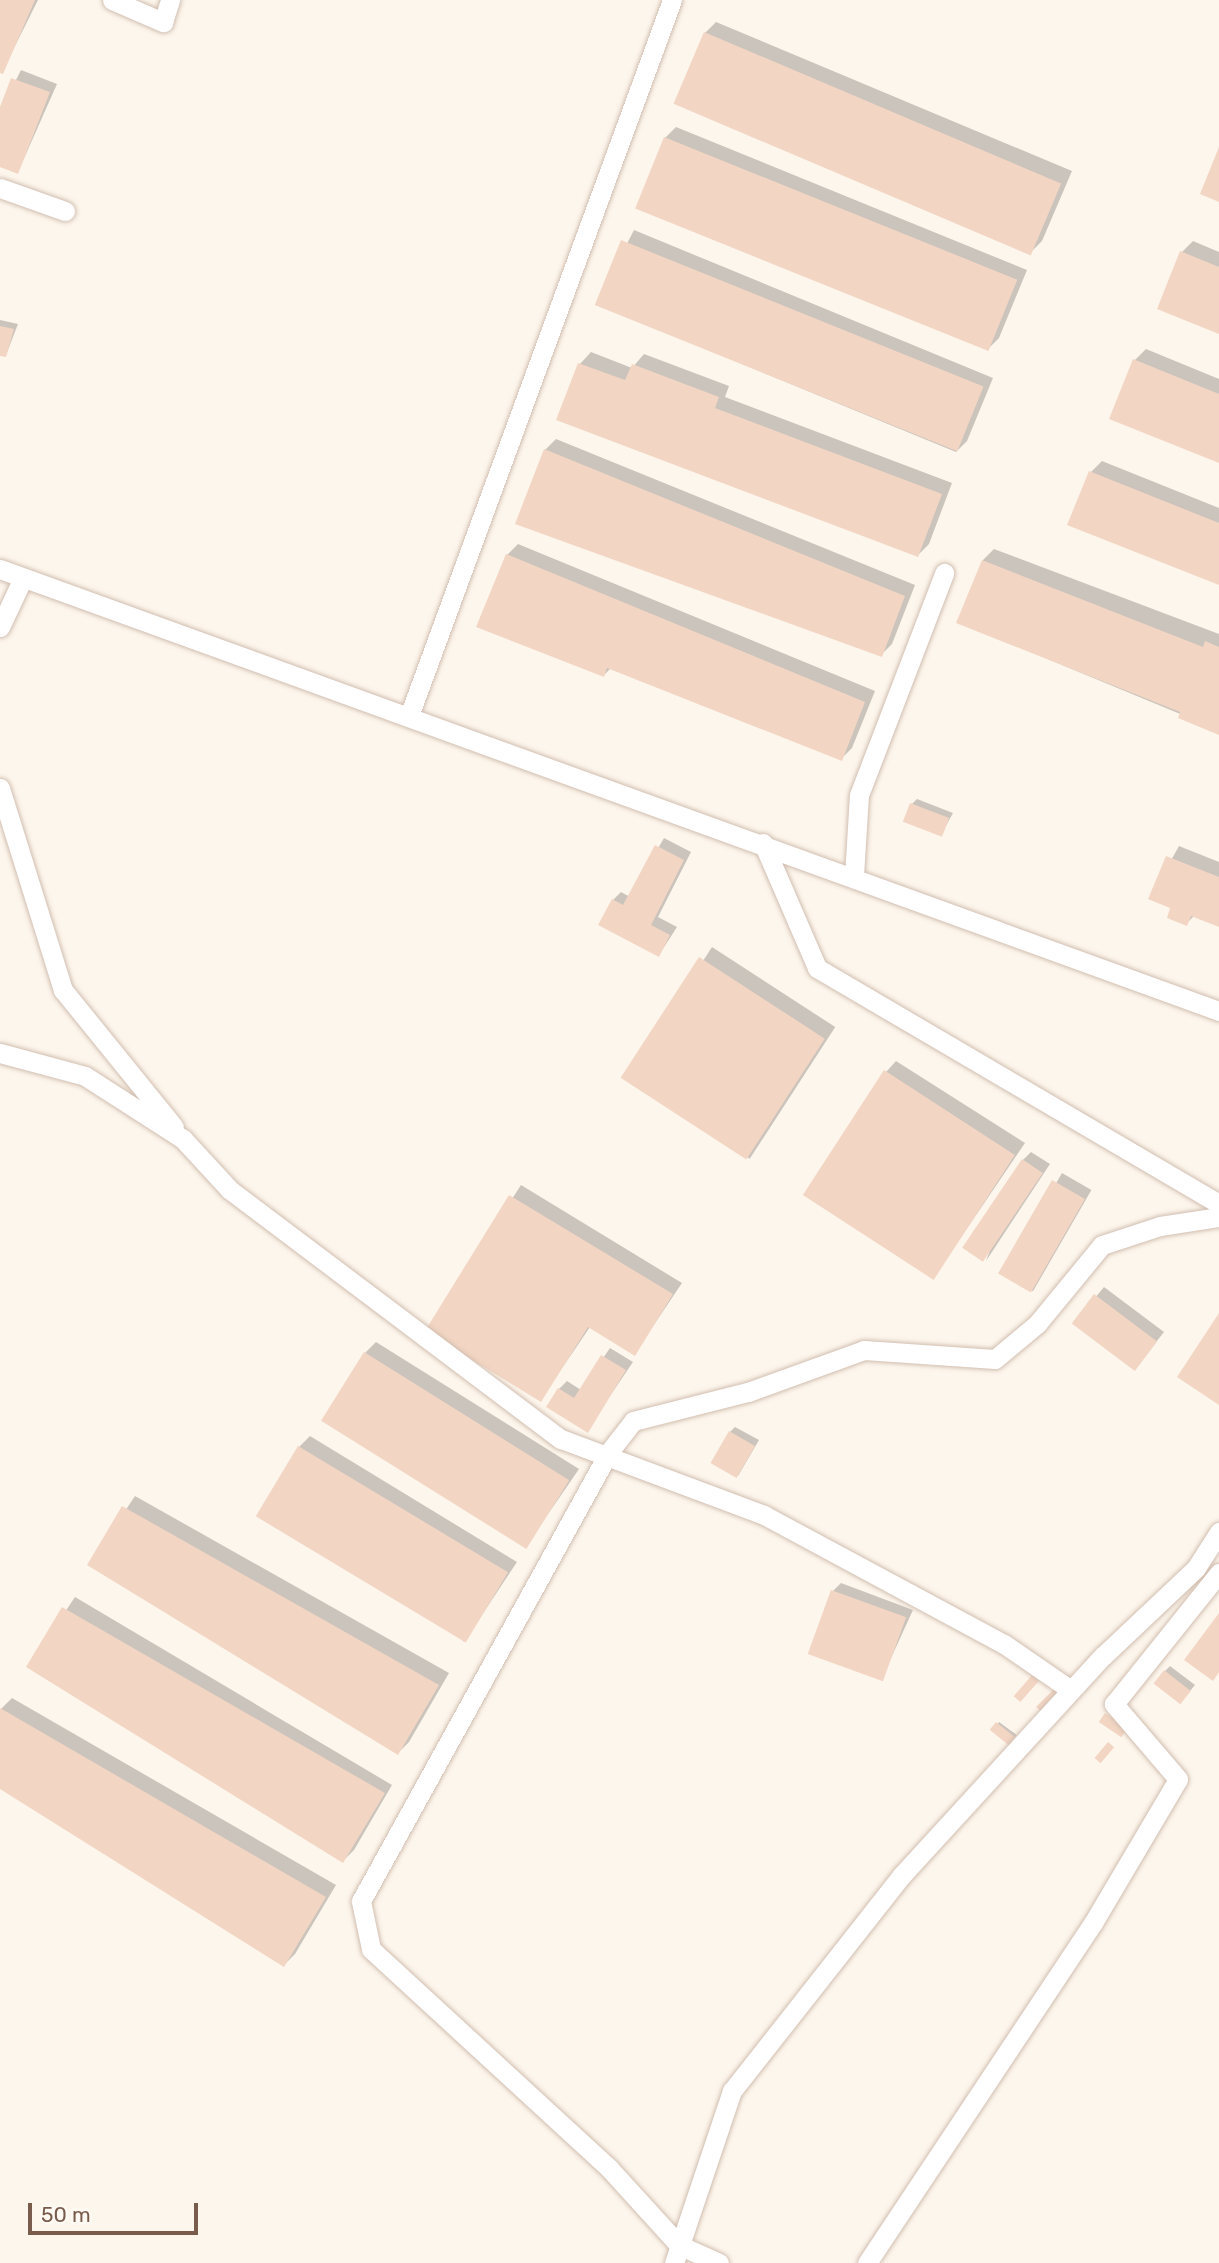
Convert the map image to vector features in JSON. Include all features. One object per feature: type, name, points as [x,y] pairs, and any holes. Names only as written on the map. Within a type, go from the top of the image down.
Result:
[{"type":"street","points":[[112,0],[163,22],[170,0]]},
{"type":"street","points":[[409,716],[671,0]]},
{"type":"street","points":[[0,188],[65,211]]},
{"type":"street","points":[[0,569],[763,843],[1219,1011]]},
{"type":"street","points":[[854,876],[859,795],[944,573]]},
{"type":"street","points":[[0,626],[23,578]]},
{"type":"street","points":[[0,788],[63,990],[183,1139],[230,1190],[417,1334],[561,1439],[609,1452],[764,1515],[1004,1643],[1071,1690]]},
{"type":"street","points":[[763,843],[817,968],[1219,1203]]},
{"type":"street","points":[[0,1053],[85,1076],[183,1139]]},
{"type":"street","points":[[719,2263],[676,2254],[609,2168],[371,1949],[360,1901],[609,1452],[633,1421],[748,1392],[864,1350],[995,1359],[1038,1324],[1102,1245],[1160,1226],[1219,1217]]},
{"type":"street","points":[[676,2254],[732,2091],[902,1875],[1071,1690],[1196,1568],[1219,1532]]},
{"type":"street","points":[[867,2263],[1093,1923],[1178,1779],[1114,1704],[1219,1573]]},
{"type":"building","points":[[0,0],[35,0],[3,74],[0,73]]},
{"type":"building","points":[[704,32],[1061,184],[1031,255],[674,104]]},
{"type":"building","points":[[11,78],[50,92],[18,174],[0,167],[0,107]]},
{"type":"building","points":[[664,137],[1017,280],[988,351],[635,208]]},
{"type":"building","points":[[1219,147],[1219,202],[1200,194]]},
{"type":"building","points":[[621,240],[984,386],[957,451],[595,305]]},
{"type":"building","points":[[1180,251],[1219,267],[1219,334],[1157,309]]},
{"type":"building","points":[[0,326],[14,329],[6,357],[0,356]]},
{"type":"building","points":[[1133,359],[1219,394],[1219,463],[1109,419]]},
{"type":"building","points":[[578,363],[625,380],[632,364],[719,397],[715,408],[942,494],[918,557],[556,420]]},
{"type":"building","points":[[544,449],[905,596],[882,657],[515,524]]},
{"type":"building","points":[[1089,471],[1219,523],[1219,585],[1067,525]]},
{"type":"building","points":[[506,554],[865,702],[842,761],[607,668],[604,677],[476,627]]},
{"type":"building","points":[[982,560],[1203,647],[1205,641],[1219,647],[1219,735],[1178,718],[1180,712],[956,623]]},
{"type":"building","points":[[910,803],[949,818],[942,837],[903,822]]},
{"type":"building","points":[[655,845],[684,860],[651,925],[670,935],[659,957],[598,925],[612,899],[623,905]]},
{"type":"building","points":[[1166,856],[1219,877],[1219,927],[1191,916],[1187,926],[1167,918],[1170,908],[1148,899]]},
{"type":"building","points":[[699,957],[825,1039],[746,1159],[621,1078]]},
{"type":"building","points":[[884,1070],[1015,1155],[934,1280],[803,1195]]},
{"type":"building","points":[[1022,1159],[1043,1173],[983,1262],[962,1248]]},
{"type":"building","points":[[1052,1180],[1085,1199],[1031,1293],[998,1274]]},
{"type":"building","points":[[509,1195],[673,1294],[635,1356],[588,1327],[541,1402],[425,1331]]},
{"type":"building","points":[[1094,1294],[1157,1342],[1135,1371],[1072,1324]]},
{"type":"building","points":[[1219,1313],[1219,1405],[1177,1377]]},
{"type":"building","points":[[364,1352],[569,1480],[526,1549],[321,1421]]},
{"type":"building","points":[[601,1355],[626,1370],[588,1433],[546,1407],[558,1388],[574,1398]]},
{"type":"building","points":[[729,1431],[755,1446],[736,1478],[710,1463]]},
{"type":"building","points":[[298,1446],[508,1572],[466,1642],[256,1516]]},
{"type":"building","points":[[122,1506],[439,1685],[398,1755],[87,1565]]},
{"type":"building","points":[[831,1590],[906,1617],[883,1681],[808,1654]]},
{"type":"building","points":[[62,1607],[385,1793],[343,1863],[26,1667]]},
{"type":"building","points":[[1219,1613],[1219,1672],[1213,1681],[1184,1660]]},
{"type":"building","points":[[1164,1670],[1191,1691],[1180,1704],[1154,1683]]},
{"type":"building","points":[[1032,1675],[1039,1681],[1020,1702],[1014,1696]]},
{"type":"building","points":[[1056,1687],[1064,1695],[1044,1715],[1036,1707]]},
{"type":"building","points":[[0,1708],[326,1897],[284,1967],[0,1789]]},
{"type":"building","points":[[1105,1713],[1127,1728],[1121,1737],[1099,1722]]},
{"type":"building","points":[[996,1722],[1016,1738],[1010,1746],[990,1730]]},
{"type":"building","points":[[1108,1742],[1114,1747],[1101,1763],[1095,1758]]}]
